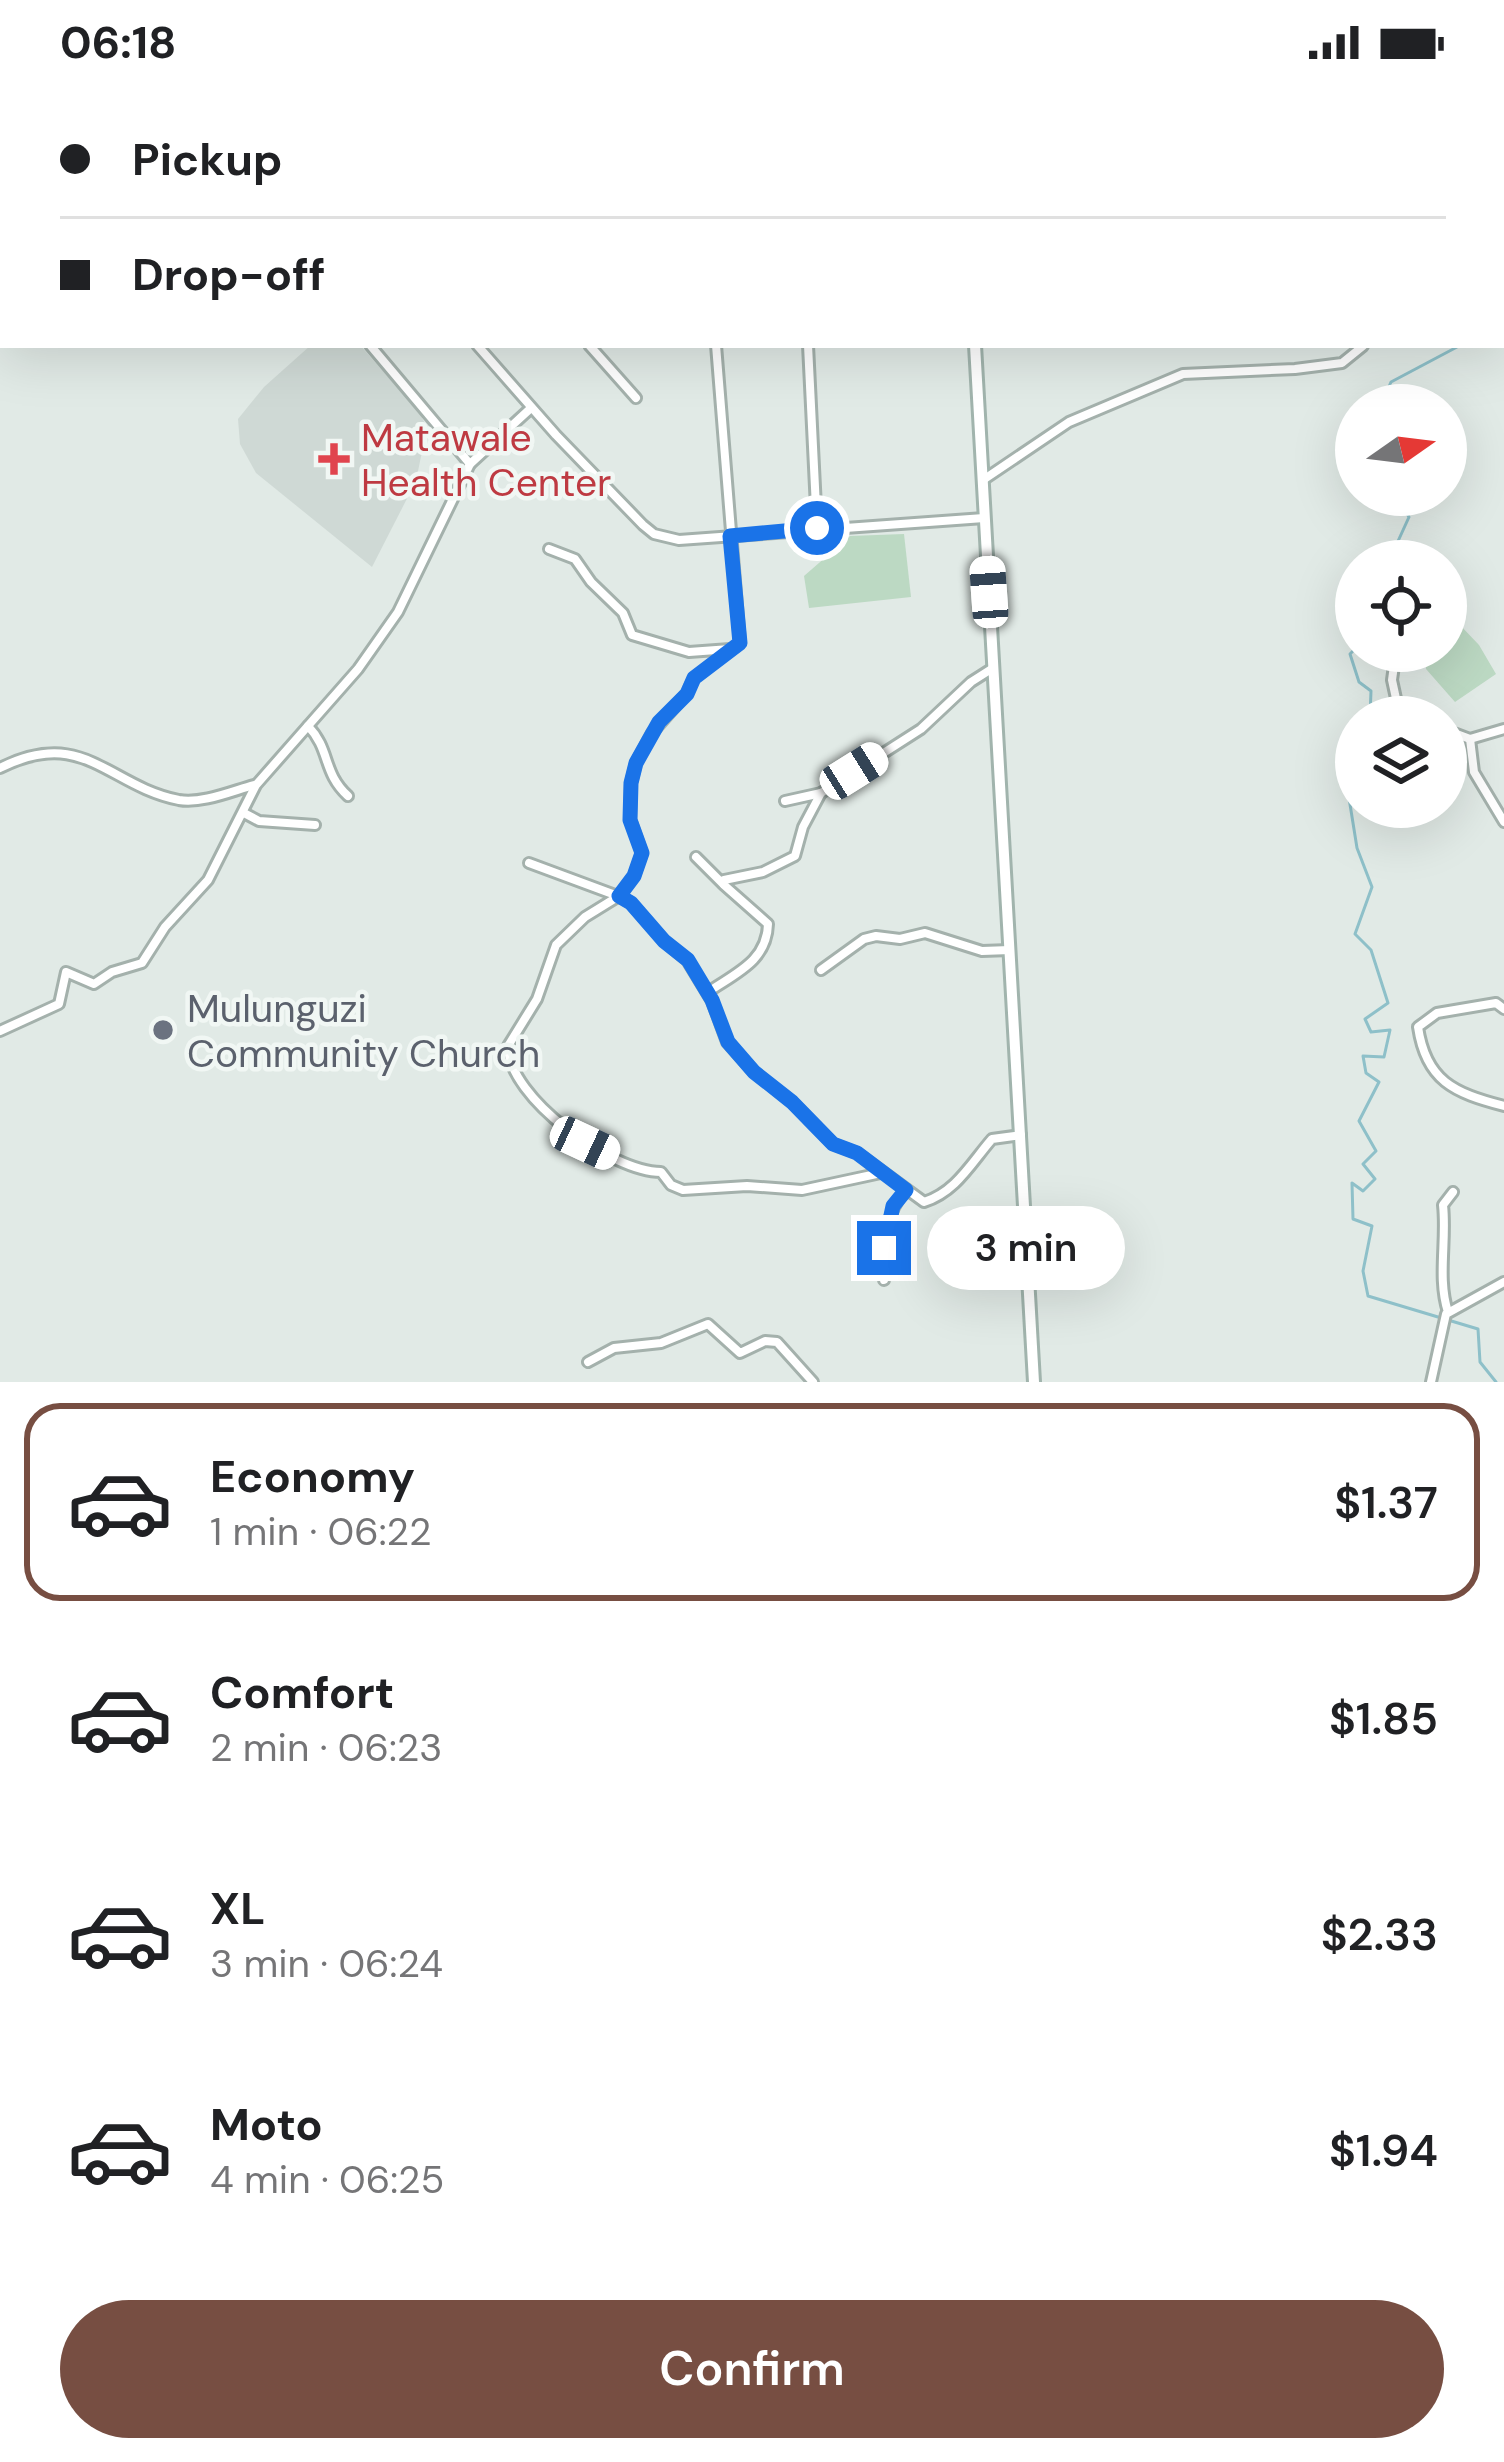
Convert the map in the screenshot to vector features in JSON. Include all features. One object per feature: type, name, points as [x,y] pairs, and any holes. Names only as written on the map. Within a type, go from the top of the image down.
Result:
[{"type":"main road","points":[[975,348],[1034,1382]]},
{"type":"street","points":[[373,348],[470,464]]},
{"type":"street","points":[[480,348],[654,534],[679,540],[984,518]]},
{"type":"street","points":[[592,348],[636,398]]},
{"type":"street","points":[[716,348],[741,636],[732,649],[694,678],[687,694],[659,722],[636,763],[630,820],[642,853],[634,876],[619,896],[585,916],[556,946],[537,999],[508,1046],[512,1068],[549,1112],[585,1143],[635,1168],[661,1172],[683,1190],[736,1186],[802,1190],[882,1173]]},
{"type":"street","points":[[808,348],[817,528]]},
{"type":"street","points":[[982,480],[1069,422],[1183,374],[1342,363],[1360,348]]},
{"type":"street","points":[[0,1031],[59,1004],[66,972],[94,984],[112,972],[142,963],[175,915],[208,880],[256,785],[358,669],[398,612],[470,464],[531,408]]},
{"type":"street","points":[[549,549],[575,560],[622,613],[632,635],[689,652],[732,649]]},
{"type":"street","points":[[785,801],[821,793],[921,729],[970,682],[994,667]]},
{"type":"street","points":[[308,726],[325,746],[329,776],[348,796]]},
{"type":"street","points":[[1467,739],[1504,729]]},
{"type":"street","points":[[1470,740],[1474,772],[1504,822]]},
{"type":"street","points":[[0,768],[48,753],[72,754],[180,800],[256,785]]},
{"type":"street","points":[[724,885],[726,878],[764,872],[795,856],[802,827],[821,793]]},
{"type":"street","points":[[244,813],[260,821],[314,825]]},
{"type":"street","points":[[696,857],[769,930],[760,957],[708,992]]},
{"type":"street","points":[[530,863],[631,903],[688,960],[708,992],[728,1042],[754,1072],[833,1144],[857,1153],[924,1202],[968,1172],[992,1139],[1021,1135]]},
{"type":"street","points":[[821,970],[876,935],[900,939],[925,933],[982,951],[1010,950]]},
{"type":"street","points":[[1504,1009],[1496,1004],[1437,1012],[1418,1027],[1424,1059],[1442,1082],[1504,1106]]},
{"type":"street","points":[[884,1280],[891,1214],[906,1190]]},
{"type":"street","points":[[1448,1312],[1443,1291],[1447,1228],[1443,1205],[1453,1192]]},
{"type":"street","points":[[1431,1382],[1440,1326],[1448,1312],[1504,1282]]},
{"type":"street","points":[[588,1362],[614,1348],[653,1345],[708,1324],[740,1353],[777,1342],[813,1382]]},
{"type":"shaded area","name":"Matawale Health Center","points":[[308,348],[363,348],[419,412],[427,427],[416,481],[372,567],[256,473],[240,444],[238,419],[264,387]]},
{"type":"green space","points":[[904,534],[911,597],[809,608],[804,576],[850,536]]},
{"type":"green space","points":[[1467,632],[1496,674],[1464,696],[1450,696],[1429,672],[1467,672]]},
{"type":"waterway","points":[[1390,384],[1455,348]]},
{"type":"waterway","points":[[1399,540],[1408,516]]},
{"type":"waterway","points":[[1356,672],[1371,696]]},
{"type":"waterway","points":[[1354,828],[1372,887],[1355,934],[1371,950],[1388,1003],[1365,1019],[1371,1032],[1390,1030],[1384,1057],[1363,1056],[1366,1073],[1379,1082],[1359,1121],[1376,1151],[1363,1164],[1375,1179],[1363,1191],[1352,1183],[1353,1219],[1372,1226],[1363,1271],[1368,1296],[1478,1329],[1480,1362],[1496,1382]]},
{"type":"place","name":"Matawale Health Center","points":[[334,459]]},
{"type":"place","name":"Mulunguzi Community Church","points":[[163,1030]]},
{"type":"route","points":[[817,528],[730,536],[740,643],[694,678],[687,694],[659,722],[636,763],[630,820],[642,853],[634,876],[619,896],[688,960],[712,1000],[728,1042],[754,1072],[833,1144],[857,1153],[906,1190],[893,1206],[884,1248]]}]
